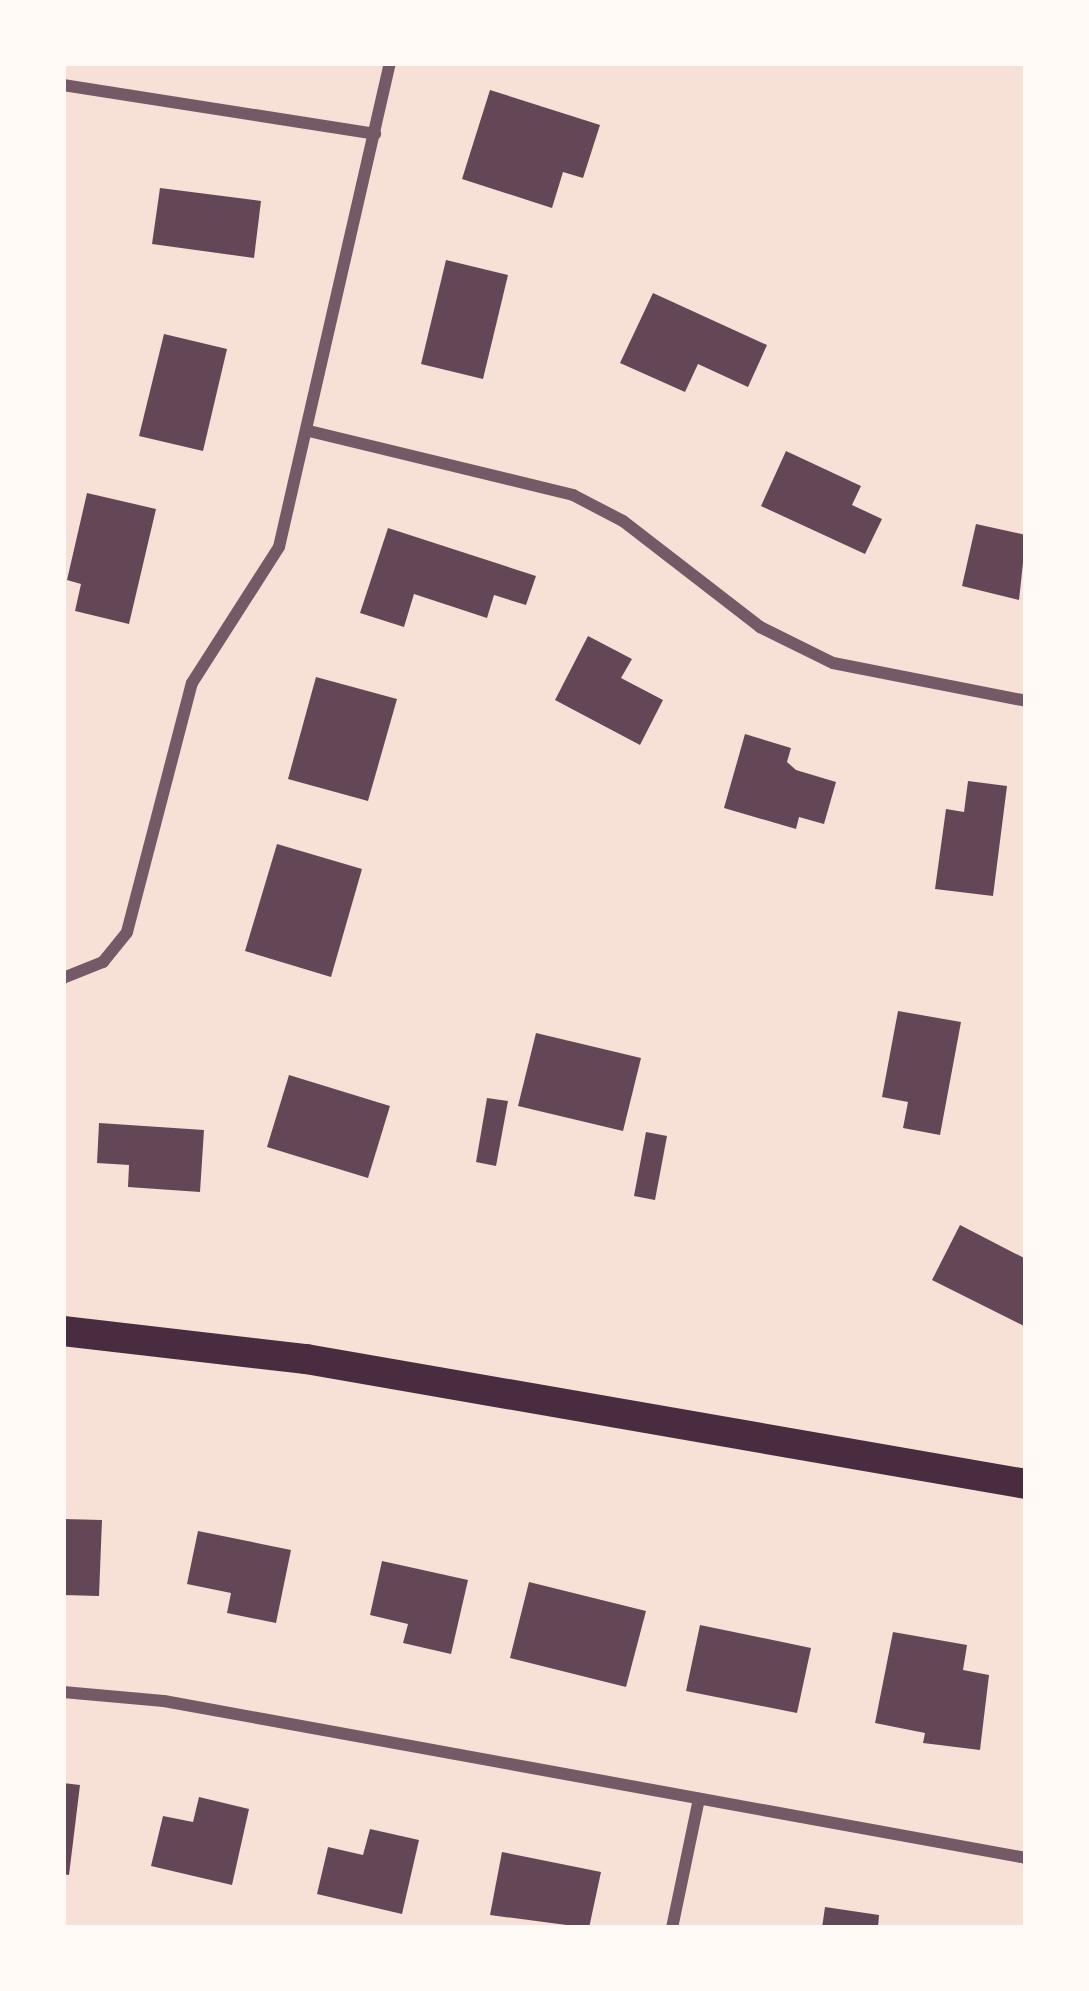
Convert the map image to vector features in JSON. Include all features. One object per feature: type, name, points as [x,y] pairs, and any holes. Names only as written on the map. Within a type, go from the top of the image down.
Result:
[{"type":"main road","points":[[63,1331],[306,1359],[1026,1484]]},
{"type":"street","points":[[63,979],[103,962],[127,932],[192,683],[271,565],[309,431],[390,63]]},
{"type":"street","points":[[63,85],[375,134]]},
{"type":"street","points":[[309,431],[573,495],[623,521],[760,627],[833,663],[1026,701]]},
{"type":"street","points":[[63,1692],[164,1701],[1026,1858]]},
{"type":"street","points":[[672,1928],[699,1799]]},
{"type":"building","points":[[490,90],[600,125],[583,178],[563,172],[552,208],[462,179]]},
{"type":"building","points":[[160,188],[261,201],[254,258],[152,244]]},
{"type":"building","points":[[446,260],[508,275],[483,379],[421,364]]},
{"type":"building","points":[[653,293],[767,345],[748,387],[698,364],[685,392],[620,363]]},
{"type":"building","points":[[164,334],[227,349],[203,451],[139,436]]},
{"type":"building","points":[[786,451],[861,486],[852,505],[882,519],[865,554],[761,506]]},
{"type":"building","points":[[87,493],[156,509],[129,624],[75,611],[81,584],[67,580]]},
{"type":"building","points":[[976,524],[1026,535],[1019,600],[962,586]]},
{"type":"building","points":[[388,528],[536,576],[526,605],[494,595],[487,618],[414,594],[404,627],[360,613]]},
{"type":"building","points":[[588,636],[632,659],[621,678],[663,700],[640,745],[555,700]]},
{"type":"building","points":[[316,677],[397,699],[368,801],[288,779]]},
{"type":"building","points":[[745,734],[791,748],[787,762],[796,770],[836,782],[824,824],[799,817],[796,829],[724,808]]},
{"type":"building","points":[[968,781],[1007,786],[993,896],[935,889],[946,809],[964,812]]},
{"type":"building","points":[[277,844],[362,869],[331,977],[245,951]]},
{"type":"building","points":[[898,1011],[961,1022],[940,1135],[903,1128],[908,1102],[882,1097]]},
{"type":"building","points":[[536,1033],[641,1058],[623,1131],[518,1106]]},
{"type":"building","points":[[289,1075],[390,1106],[368,1178],[267,1147]]},
{"type":"building","points":[[487,1098],[508,1101],[496,1166],[476,1162]]},
{"type":"building","points":[[99,1123],[204,1130],[200,1192],[128,1187],[129,1165],[97,1163]]},
{"type":"building","points":[[646,1132],[667,1136],[655,1200],[634,1196]]},
{"type":"building","points":[[960,1225],[1026,1259],[1026,1327],[932,1280]]},
{"type":"building","points":[[63,1519],[102,1520],[99,1596],[63,1595]]},
{"type":"building","points":[[198,1531],[291,1550],[276,1623],[227,1613],[231,1593],[187,1584]]},
{"type":"building","points":[[382,1561],[468,1580],[451,1654],[403,1643],[408,1624],[370,1615]]},
{"type":"building","points":[[529,1582],[646,1611],[626,1687],[510,1658]]},
{"type":"building","points":[[700,1625],[811,1648],[797,1713],[686,1691]]},
{"type":"building","points":[[893,1632],[967,1645],[963,1670],[989,1675],[980,1750],[923,1743],[925,1733],[875,1723]]},
{"type":"building","points":[[63,1783],[80,1785],[69,1875],[63,1874]]},
{"type":"building","points":[[199,1797],[249,1809],[232,1885],[151,1866],[163,1816],[193,1822]]},
{"type":"building","points":[[370,1829],[419,1840],[402,1914],[317,1894],[328,1847],[363,1855]]},
{"type":"building","points":[[502,1852],[601,1872],[589,1928],[490,1915]]},
{"type":"building","points":[[825,1907],[879,1915],[878,1928],[822,1928]]}]
